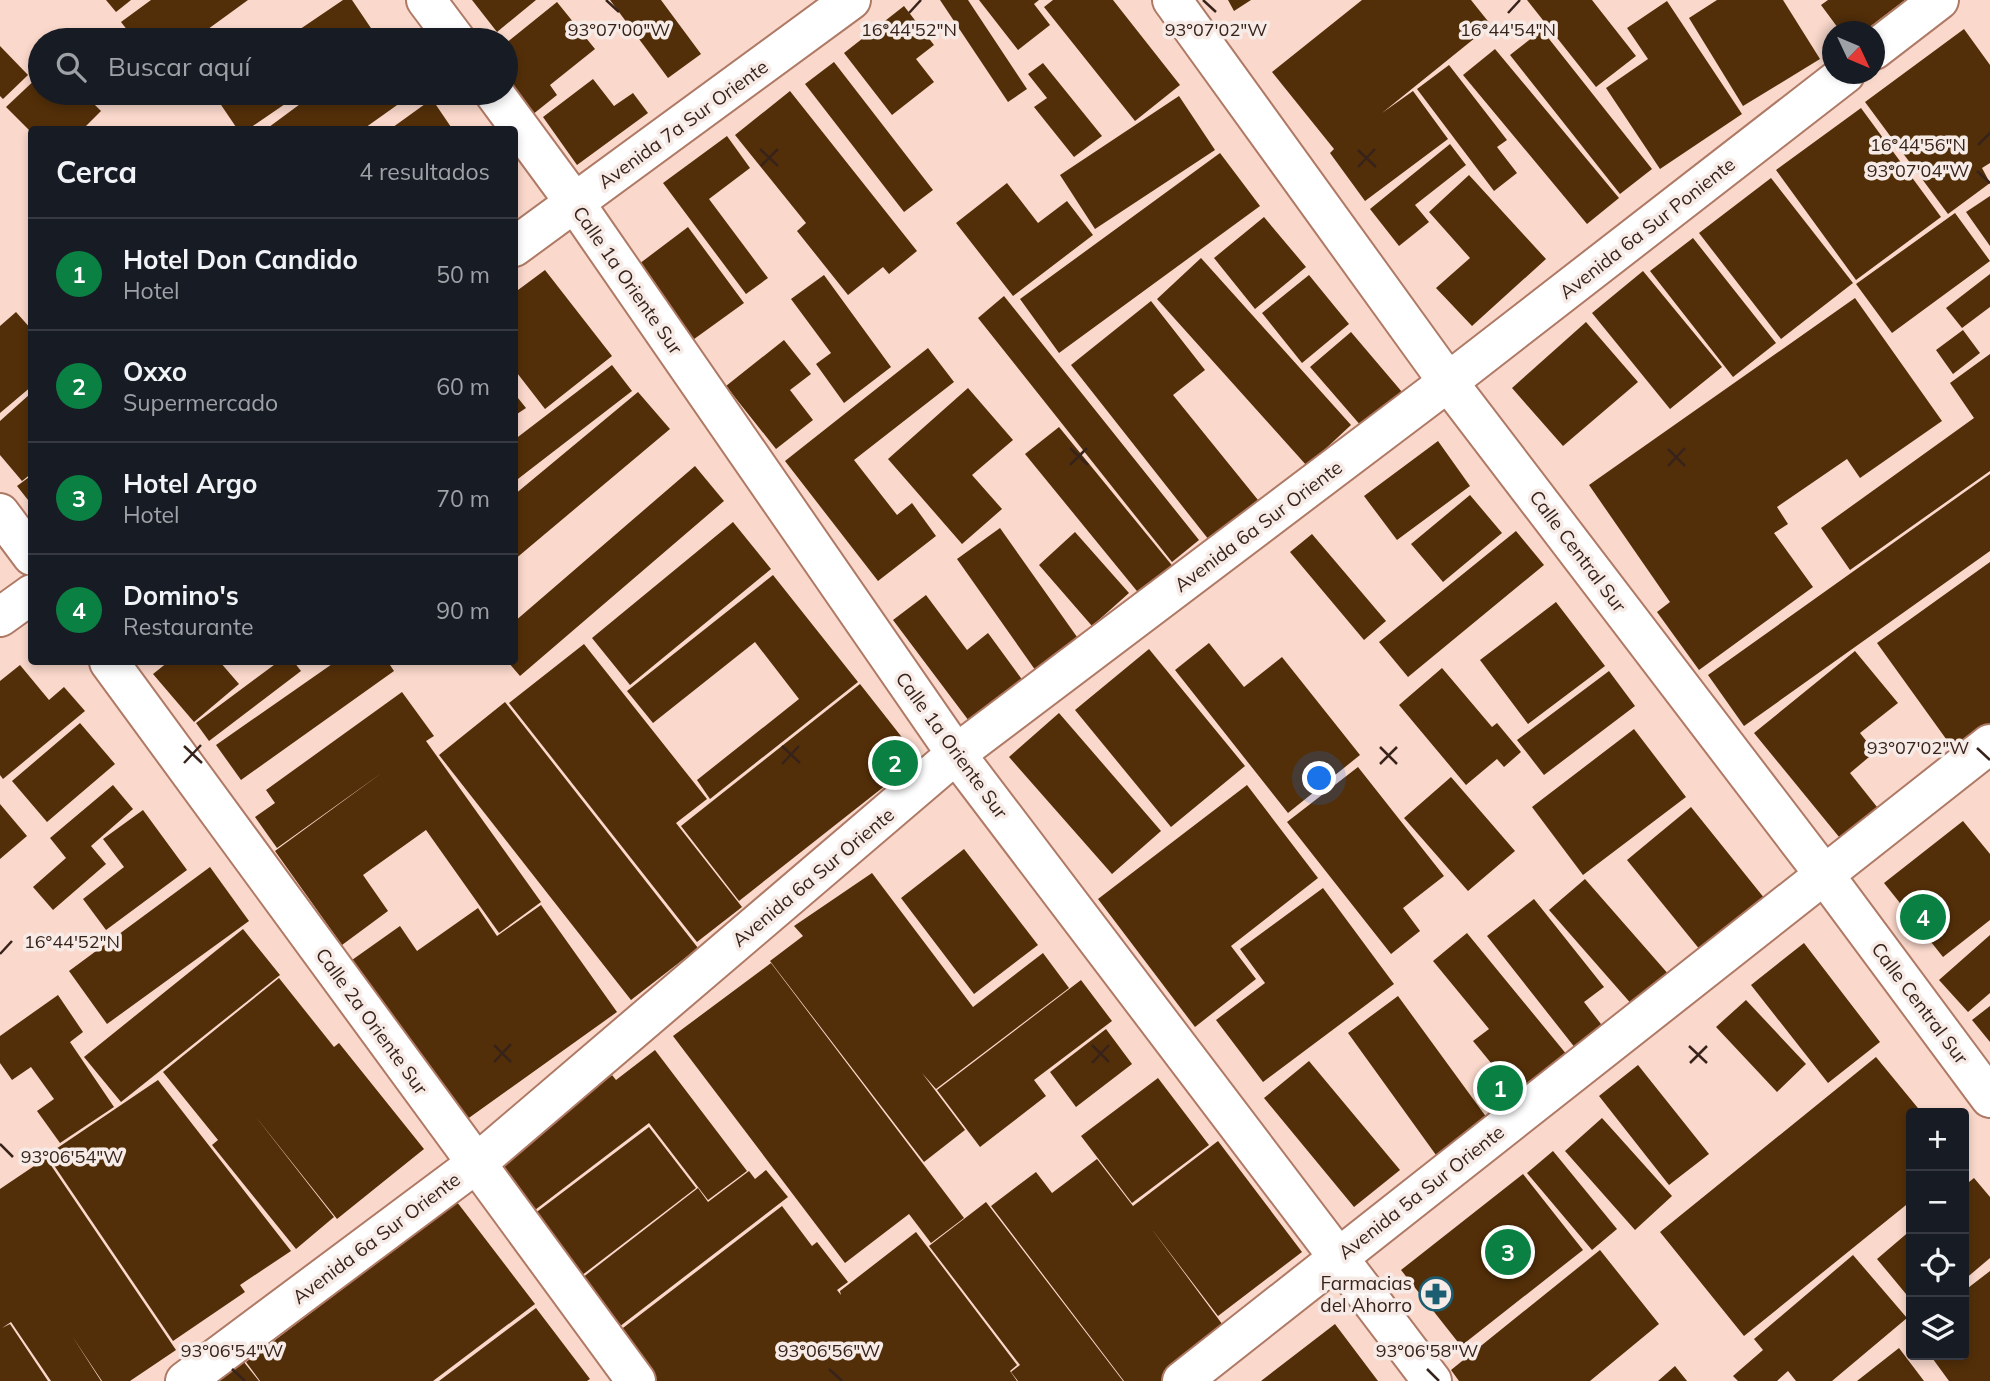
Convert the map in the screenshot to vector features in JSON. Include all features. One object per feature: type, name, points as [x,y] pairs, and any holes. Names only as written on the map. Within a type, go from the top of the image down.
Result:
[{"type":"street","points":[[426,0],[447,28]]},
{"type":"street","name":"Avenida 7a Sur Oriente","points":[[518,244],[851,0]]},
{"type":"street","name":"Calle Central Sur","points":[[1172,0],[1448,382],[1823,873],[1990,1098]]},
{"type":"street","points":[[1885,42],[1939,0]]},
{"type":"street","name":"Avenida 6a Sur Poniente","points":[[1448,382],[1832,84]]},
{"type":"street","name":"Calle 1a Oriente Sur","points":[[503,105],[575,203],[956,754],[1432,1381]]},
{"type":"street","name":"Avenida 6a Sur Oriente","points":[[185,1381],[477,1163],[956,754],[1448,382]]},
{"type":"street","points":[[0,513],[28,551]]},
{"type":"street","points":[[0,617],[28,597]]},
{"type":"street","name":"Calle 2a Oriente Sur","points":[[110,665],[636,1381]]},
{"type":"street","name":"Avenida 5a Sur Oriente","points":[[1182,1381],[1990,744]]},
{"type":"building","points":[[106,0],[131,0],[116,12]]},
{"type":"building","points":[[151,0],[248,0],[210,28],[126,28],[121,22]]},
{"type":"building","points":[[343,0],[352,0],[371,28],[302,28]]},
{"type":"building","points":[[472,0],[536,0],[502,28],[494,28]]},
{"type":"building","points":[[610,0],[661,0],[701,54],[668,78]]},
{"type":"building","points":[[940,0],[968,0],[1027,89],[1008,102]]},
{"type":"building","points":[[979,0],[1039,0],[1034,4],[1050,25],[1018,50]]},
{"type":"building","points":[[1053,0],[1113,0],[1180,85],[1135,121],[1044,7]]},
{"type":"building","points":[[1228,0],[1251,0],[1234,11]]},
{"type":"building","points":[[1362,0],[1471,0],[1491,25],[1382,113],[1413,91],[1448,139],[1365,201],[1330,153],[1334,149],[1272,72]]},
{"type":"building","points":[[1527,0],[1592,0],[1636,56],[1596,87]]},
{"type":"building","points":[[1717,0],[1783,0],[1820,59],[1743,106],[1689,18]]},
{"type":"building","points":[[1828,0],[1905,0],[1877,21],[1833,21],[1821,5]]},
{"type":"building","points":[[1667,1],[1742,114],[1660,169],[1606,88],[1648,59],[1627,28]]},
{"type":"building","points":[[557,2],[595,49],[550,85],[557,95],[532,115],[518,97],[518,33]]},
{"type":"building","points":[[904,6],[934,45],[916,59],[934,82],[892,115],[844,53]]},
{"type":"building","points":[[1964,29],[1990,65],[1990,163],[1982,168],[1990,183],[1948,214],[1865,102]]},
{"type":"building","points":[[1542,30],[1652,169],[1620,194],[1510,55]]},
{"type":"building","points":[[0,46],[28,75],[3,99],[0,96]]},
{"type":"building","points":[[1495,49],[1619,198],[1587,224],[1463,75]]},
{"type":"building","points":[[834,62],[933,190],[904,212],[805,84]]},
{"type":"building","points":[[1043,63],[1102,136],[1074,157],[1034,107],[1047,98],[1028,74]]},
{"type":"building","points":[[1449,65],[1507,140],[1497,147],[1517,173],[1494,191],[1417,89]]},
{"type":"building","points":[[593,79],[614,106],[633,93],[648,113],[577,165],[543,117]]},
{"type":"building","points":[[28,86],[28,105],[95,105],[101,111],[86,126],[28,126],[28,129],[6,107]]},
{"type":"building","points":[[790,91],[917,251],[889,274],[883,267],[848,295],[797,231],[806,223],[735,135]]},
{"type":"building","points":[[1179,96],[1215,150],[1095,229],[1060,175]]},
{"type":"building","points":[[221,105],[283,105],[253,126],[235,126]]},
{"type":"building","points":[[299,105],[397,105],[368,126],[270,126]]},
{"type":"building","points":[[424,105],[436,105],[450,126],[395,126]]},
{"type":"building","points":[[1861,108],[1941,217],[1856,280],[1776,170]]},
{"type":"building","points":[[727,136],[750,168],[709,199],[768,278],[746,294],[663,183]]},
{"type":"building","points":[[1450,144],[1466,165],[1415,205],[1429,222],[1399,246],[1370,209]]},
{"type":"building","points":[[1220,153],[1260,206],[1059,353],[1020,299]]},
{"type":"building","points":[[1469,175],[1546,259],[1472,326],[1436,288],[1470,258],[1429,212]]},
{"type":"building","points":[[1771,178],[1853,283],[1781,339],[1699,233]]},
{"type":"building","points":[[1007,183],[1038,223],[1067,201],[1093,235],[1013,296],[956,223]]},
{"type":"building","points":[[1990,196],[1990,246],[1966,212]]},
{"type":"building","points":[[1955,213],[1990,261],[1892,333],[1856,284]]},
{"type":"building","points":[[1264,217],[1306,267],[1255,309],[1214,258]]},
{"type":"building","points":[[688,227],[744,303],[690,342],[635,267]]},
{"type":"building","points":[[1693,238],[1776,343],[1733,377],[1650,271]]},
{"type":"building","points":[[1201,258],[1351,425],[1307,466],[1157,299]]},
{"type":"building","points":[[545,270],[612,356],[545,409],[518,374],[518,290]]},
{"type":"building","points":[[1643,271],[1722,367],[1670,409],[1592,313]]},
{"type":"building","points":[[1990,274],[1990,307],[1962,328],[1946,308]]},
{"type":"building","points":[[824,275],[891,367],[844,403],[816,364],[831,353],[791,299]]},
{"type":"building","points":[[1309,275],[1349,324],[1302,363],[1262,313]]},
{"type":"building","points":[[1004,296],[1199,540],[1172,562],[978,318]]},
{"type":"building","points":[[1855,298],[1942,421],[1860,478],[1847,459],[1777,507],[1788,524],[1774,533],[1813,587],[1699,670],[1657,612],[1670,602],[1589,485]]},
{"type":"building","points":[[1151,301],[1205,370],[1173,395],[1258,500],[1209,540],[1071,365]]},
{"type":"building","points":[[16,312],[28,326],[28,389],[0,413],[0,326]]},
{"type":"building","points":[[1586,322],[1638,382],[1563,446],[1512,388]]},
{"type":"building","points":[[1963,330],[1980,353],[1953,374],[1936,350]]},
{"type":"building","points":[[1351,332],[1402,392],[1362,427],[1310,367]]},
{"type":"building","points":[[784,340],[811,374],[790,390],[813,420],[776,449],[726,386]]},
{"type":"building","points":[[928,348],[954,382],[854,460],[897,515],[912,503],[936,536],[878,581],[785,461]]},
{"type":"building","points":[[1990,354],[1990,471],[1850,570],[1821,528],[1974,418],[1950,383]]},
{"type":"building","points":[[612,365],[632,391],[518,479],[518,437]]},
{"type":"building","points":[[968,388],[1013,440],[972,475],[1002,509],[962,544],[888,459]]},
{"type":"building","points":[[638,392],[670,429],[518,557],[518,492]]},
{"type":"building","points":[[28,396],[28,476],[22,481],[0,455],[0,421]]},
{"type":"building","points":[[518,398],[526,408],[518,413]]},
{"type":"building","points":[[1059,427],[1175,569],[1141,596],[1025,454]]},
{"type":"building","points":[[1438,441],[1470,486],[1397,540],[1364,496]]},
{"type":"building","points":[[695,466],[724,501],[520,676],[511,665],[518,665],[518,619]]},
{"type":"building","points":[[1990,474],[1990,551],[1744,726],[1708,675]]},
{"type":"building","points":[[28,478],[28,500],[17,486]]},
{"type":"building","points":[[1470,495],[1502,533],[1443,582],[1411,544]]},
{"type":"building","points":[[733,522],[771,569],[630,685],[592,638]]},
{"type":"building","points":[[1000,528],[1082,644],[1038,674],[957,559]]},
{"type":"building","points":[[1516,531],[1544,565],[1408,677],[1379,642]]},
{"type":"building","points":[[1075,532],[1129,593],[1092,626],[1039,565]]},
{"type":"building","points":[[1312,534],[1386,621],[1364,640],[1290,552]]},
{"type":"building","points":[[1990,562],[1990,724],[1954,750],[1877,643]]},
{"type":"building","points":[[773,575],[858,682],[710,799],[697,780],[799,699],[755,642],[653,723],[627,691]]},
{"type":"building","points":[[926,595],[967,650],[988,633],[1026,685],[972,725],[893,620]]},
{"type":"building","points":[[1556,602],[1605,666],[1528,724],[1480,660]]},
{"type":"building","points":[[1209,643],[1244,687],[1282,657],[1360,755],[1288,813],[1175,670]]},
{"type":"building","points":[[584,644],[707,799],[676,823],[742,907],[697,942],[509,703]]},
{"type":"building","points":[[1149,649],[1245,766],[1171,827],[1075,710]]},
{"type":"building","points":[[1855,651],[1898,703],[1860,733],[1875,752],[1850,773],[1881,812],[1844,843],[1754,733]]},
{"type":"building","points":[[20,665],[49,700],[64,687],[85,711],[3,779],[0,775],[0,681]]},
{"type":"building","points":[[164,665],[223,665],[239,684],[194,722],[153,674]]},
{"type":"building","points":[[274,665],[296,665],[301,671],[209,741],[196,723]]},
{"type":"building","points":[[331,665],[390,665],[394,671],[241,780],[216,745]]},
{"type":"building","points":[[1442,668],[1492,727],[1497,723],[1521,752],[1504,767],[1497,759],[1466,785],[1399,705]]},
{"type":"building","points":[[1609,671],[1635,706],[1544,775],[1517,740]]},
{"type":"building","points":[[860,684],[919,759],[739,901],[681,826]]},
{"type":"building","points":[[402,692],[434,736],[426,741],[541,902],[499,933],[426,830],[363,875],[388,911],[342,945],[275,851],[383,772],[277,848],[255,817],[275,803],[266,790]]},
{"type":"building","points":[[505,702],[698,948],[631,1000],[439,755]]},
{"type":"building","points":[[1059,713],[1161,831],[1112,874],[1009,757]]},
{"type":"building","points":[[80,723],[115,764],[47,822],[12,781]]},
{"type":"building","points":[[1634,729],[1686,797],[1583,875],[1532,807]]},
{"type":"building","points":[[1358,767],[1444,876],[1403,908],[1420,931],[1391,954],[1287,822]]},
{"type":"building","points":[[1451,777],[1515,851],[1468,891],[1404,818]]},
{"type":"building","points":[[113,785],[133,809],[91,846],[106,864],[53,910],[33,887],[66,858],[50,838]]},
{"type":"building","points":[[1247,785],[1318,878],[1231,946],[1256,979],[1195,1027],[1098,899]]},
{"type":"building","points":[[0,804],[27,836],[0,859]]},
{"type":"building","points":[[1691,807],[1769,904],[1705,956],[1627,860]]},
{"type":"building","points":[[143,810],[187,870],[106,930],[83,899],[124,867],[103,839]]},
{"type":"building","points":[[1963,821],[1990,854],[1990,920],[1943,957],[1884,883]]},
{"type":"building","points":[[964,849],[1038,945],[974,994],[901,898]]},
{"type":"building","points":[[210,867],[249,921],[107,1024],[69,971]]},
{"type":"building","points":[[872,873],[973,1007],[1043,953],[1069,988],[936,1089],[922,1073],[965,1130],[924,1162],[770,961],[803,936],[794,926]]},
{"type":"building","points":[[1585,879],[1670,976],[1634,1007],[1549,910]]},
{"type":"building","points":[[1323,888],[1394,984],[1263,1082],[1216,1020],[1265,983],[1240,949]]},
{"type":"building","points":[[1534,899],[1604,987],[1584,1002],[1604,1028],[1576,1049],[1487,936]]},
{"type":"building","points":[[541,905],[617,1012],[466,1120],[352,960],[400,926],[417,951],[478,908],[497,936]]},
{"type":"building","points":[[243,929],[280,975],[121,1102],[84,1057]]},
{"type":"building","points":[[1467,933],[1572,1061],[1523,1102],[1473,1041],[1489,1029],[1433,961]]},
{"type":"building","points":[[1990,935],[1990,993],[1968,1012],[1939,980]]},
{"type":"building","points":[[1804,943],[1880,1042],[1828,1083],[1751,985]]},
{"type":"building","points":[[771,963],[964,1218],[931,1243],[909,1214],[845,1263],[673,1036]]},
{"type":"building","points":[[279,978],[334,1047],[339,1043],[424,1149],[337,1219],[252,1112],[334,1217],[296,1249],[212,1145],[218,1140],[163,1072]]},
{"type":"building","points":[[1081,980],[1112,1021],[1034,1080],[1046,1096],[980,1147],[937,1090]]},
{"type":"building","points":[[58,995],[83,1032],[70,1042],[114,1107],[60,1143],[37,1111],[54,1099],[31,1067],[12,1080],[0,1063],[0,1036]]},
{"type":"building","points":[[1398,996],[1487,1118],[1436,1155],[1348,1033]]},
{"type":"building","points":[[1746,1000],[1806,1064],[1777,1092],[1716,1027]]},
{"type":"building","points":[[1990,1006],[1990,1042],[1972,1020]]},
{"type":"building","points":[[1106,1029],[1132,1064],[1076,1107],[1050,1072]]},
{"type":"building","points":[[655,1050],[747,1171],[708,1200],[649,1123],[535,1210],[498,1162],[612,1075],[616,1080]]},
{"type":"building","points":[[1876,1057],[1918,1108],[1906,1108],[1906,1205],[1744,1336],[1660,1232]]},
{"type":"building","points":[[1309,1061],[1400,1170],[1354,1207],[1264,1098]]},
{"type":"building","points":[[1638,1065],[1709,1154],[1669,1185],[1599,1096]]},
{"type":"building","points":[[1158,1078],[1209,1145],[1132,1203],[1081,1136]]},
{"type":"building","points":[[158,1080],[291,1251],[240,1285],[245,1292],[173,1341],[47,1155]]},
{"type":"building","points":[[1602,1118],[1672,1196],[1635,1230],[1565,1151]]},
{"type":"building","points":[[649,1127],[696,1188],[581,1276],[534,1214]]},
{"type":"building","points":[[1218,1141],[1302,1252],[1218,1316],[1151,1228],[1228,1332],[1171,1381],[1124,1381],[991,1206],[1036,1172],[1052,1193],[1097,1159],[1133,1206]]},
{"type":"building","points":[[1553,1151],[1617,1229],[1592,1250],[1527,1173]]},
{"type":"building","points":[[46,1158],[176,1350],[130,1381],[102,1381],[72,1336],[101,1381],[51,1381],[11,1322],[2,1328],[10,1324],[48,1381],[0,1381],[0,1189]]},
{"type":"building","points":[[766,1170],[788,1197],[619,1327],[582,1278],[698,1188],[708,1202],[749,1171],[755,1179]]},
{"type":"building","points":[[1523,1174],[1583,1250],[1461,1346],[1401,1270]]},
{"type":"building","points":[[1974,1178],[1990,1197],[1990,1258],[1969,1276],[1969,1234],[1969,1182]]},
{"type":"building","points":[[457,1202],[535,1304],[433,1381],[260,1381],[246,1362]]},
{"type":"building","points":[[986,1202],[1123,1381],[1018,1381],[1011,1372],[1020,1365],[929,1246]]},
{"type":"building","points":[[782,1206],[812,1246],[817,1242],[848,1282],[837,1290],[841,1295],[840,1291],[916,1232],[1017,1365],[1010,1371],[1017,1381],[656,1381],[619,1331]]},
{"type":"building","points":[[1906,1234],[1906,1294],[1877,1259]]},
{"type":"building","points":[[1600,1250],[1659,1324],[1590,1381],[1459,1381],[1451,1370]]},
{"type":"building","points":[[1853,1255],[1906,1317],[1832,1381],[1796,1381],[1788,1371],[1777,1381],[1738,1381],[1733,1376],[1763,1350],[1754,1339]]},
{"type":"building","points":[[1990,1271],[1990,1381],[1949,1381],[1934,1360],[1969,1360],[1969,1287]]},
{"type":"building","points":[[536,1308],[590,1379],[439,1381]]},
{"type":"building","points":[[1335,1324],[1378,1381],[1261,1381]]},
{"type":"building","points":[[1899,1348],[1924,1381],[1857,1381]]},
{"type":"building","points":[[243,1361],[259,1381],[215,1381]]},
{"type":"building","points":[[1675,1366],[1687,1381],[1658,1381]]},
{"type":"place","name":"Oxxo","points":[[895,763]]},
{"type":"place","name":"Domino's","points":[[1923,917]]},
{"type":"place","name":"Hotel Don Candido","points":[[1500,1088]]},
{"type":"place","name":"Hotel Argo","points":[[1508,1252]]},
{"type":"place","name":"Farmacias del Ahorro","points":[[1436,1294]]}]
